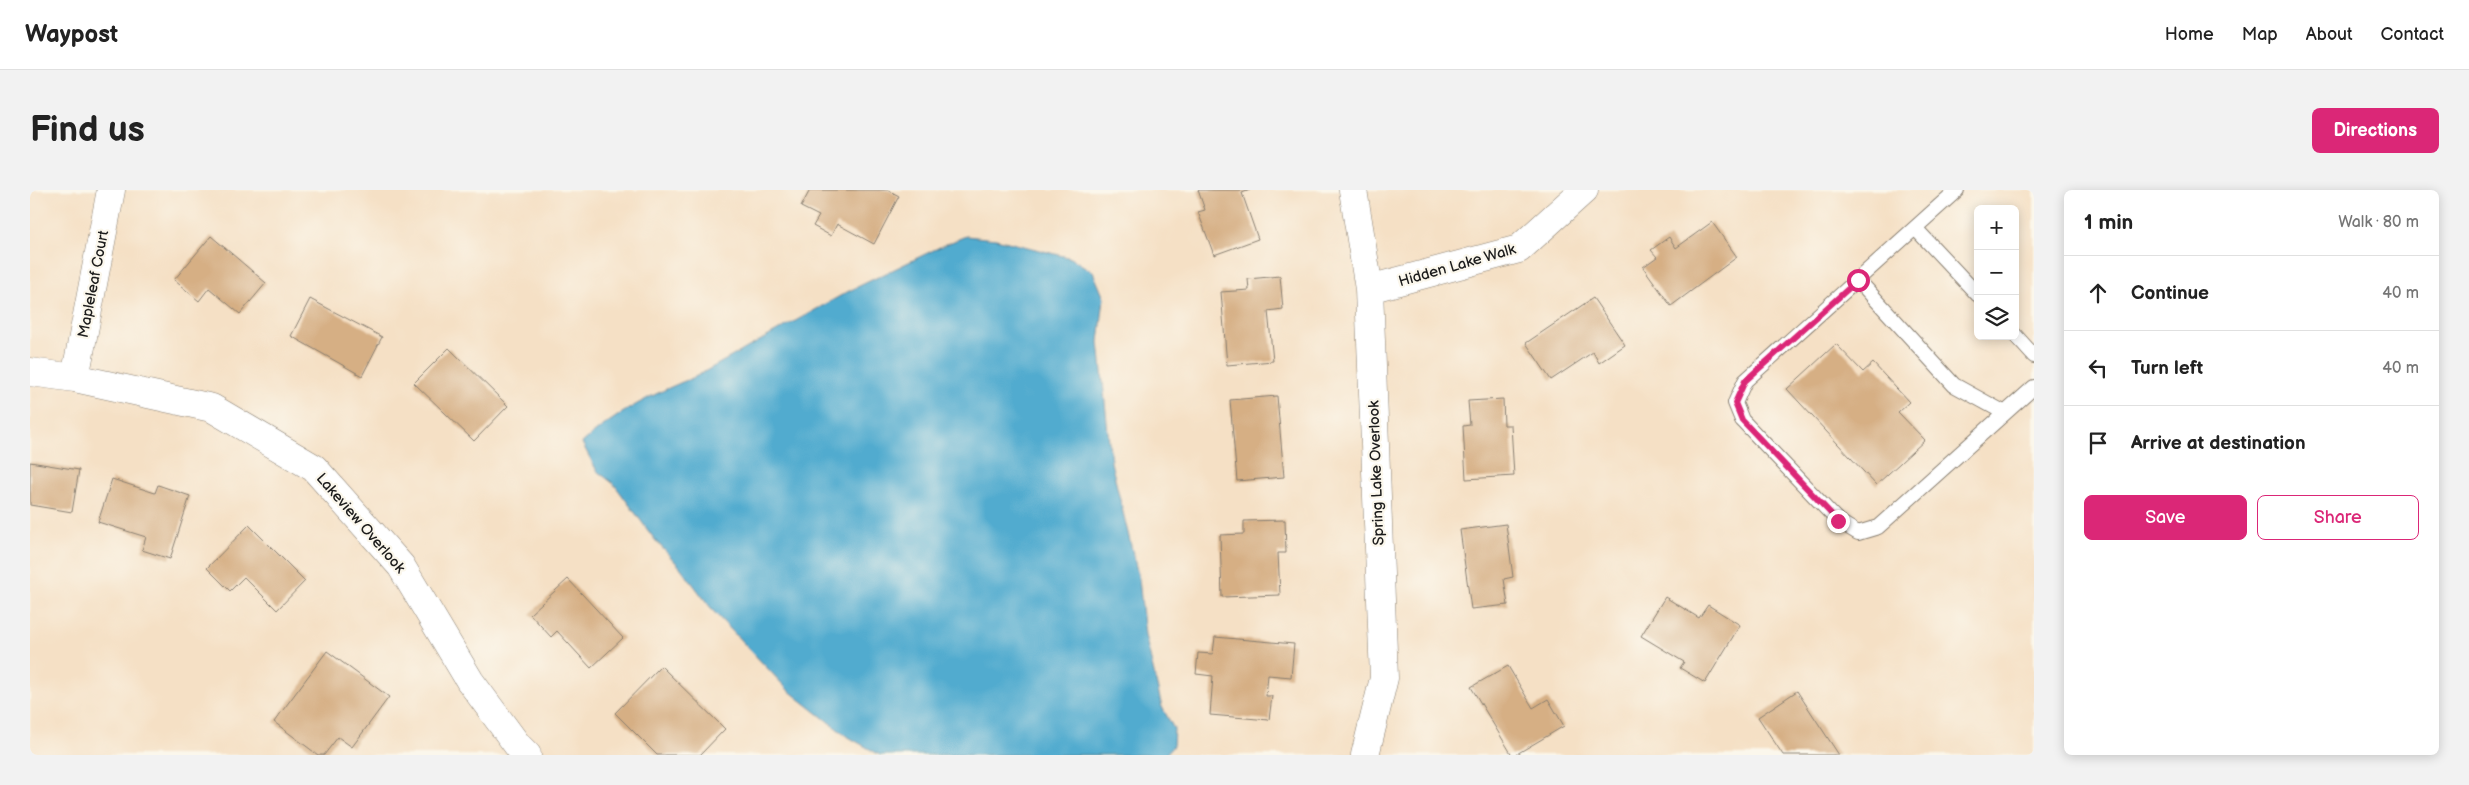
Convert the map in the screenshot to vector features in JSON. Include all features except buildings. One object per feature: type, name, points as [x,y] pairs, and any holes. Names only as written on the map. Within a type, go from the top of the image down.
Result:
[{"type":"street","name":"Mapleleaf Court","points":[[75,378],[111,190]]},
{"type":"street","name":"Spring Lake Overlook","points":[[1353,190],[1369,289],[1384,678],[1365,755]]},
{"type":"street","name":"Hidden Lake Walk","points":[[1369,289],[1519,250],[1584,190]]},
{"type":"street","name":"Lakeview Overlook","points":[[30,372],[75,378],[212,408],[314,468],[401,566],[470,681],[518,752]]},
{"type":"lane","points":[[1957,190],[1745,381],[1735,403],[1742,420],[1838,521],[1858,533],[1878,527],[2034,387]]},
{"type":"lane","points":[[1915,228],[1974,291]]},
{"type":"lane","points":[[1858,280],[1954,385],[2005,413]]},
{"type":"lane","points":[[2019,339],[2034,356]]},
{"type":"water","points":[[966,236],[996,239],[1071,258],[1093,272],[1104,298],[1099,342],[1111,462],[1139,579],[1145,635],[1162,707],[1174,729],[1173,746],[1165,755],[880,755],[845,735],[788,690],[714,612],[680,567],[655,540],[614,484],[597,471],[582,443],[607,423],[650,397],[695,377],[849,291]]},
{"type":"route","points":[[1838,521],[1742,420],[1735,403],[1745,381],[1858,280]]}]
